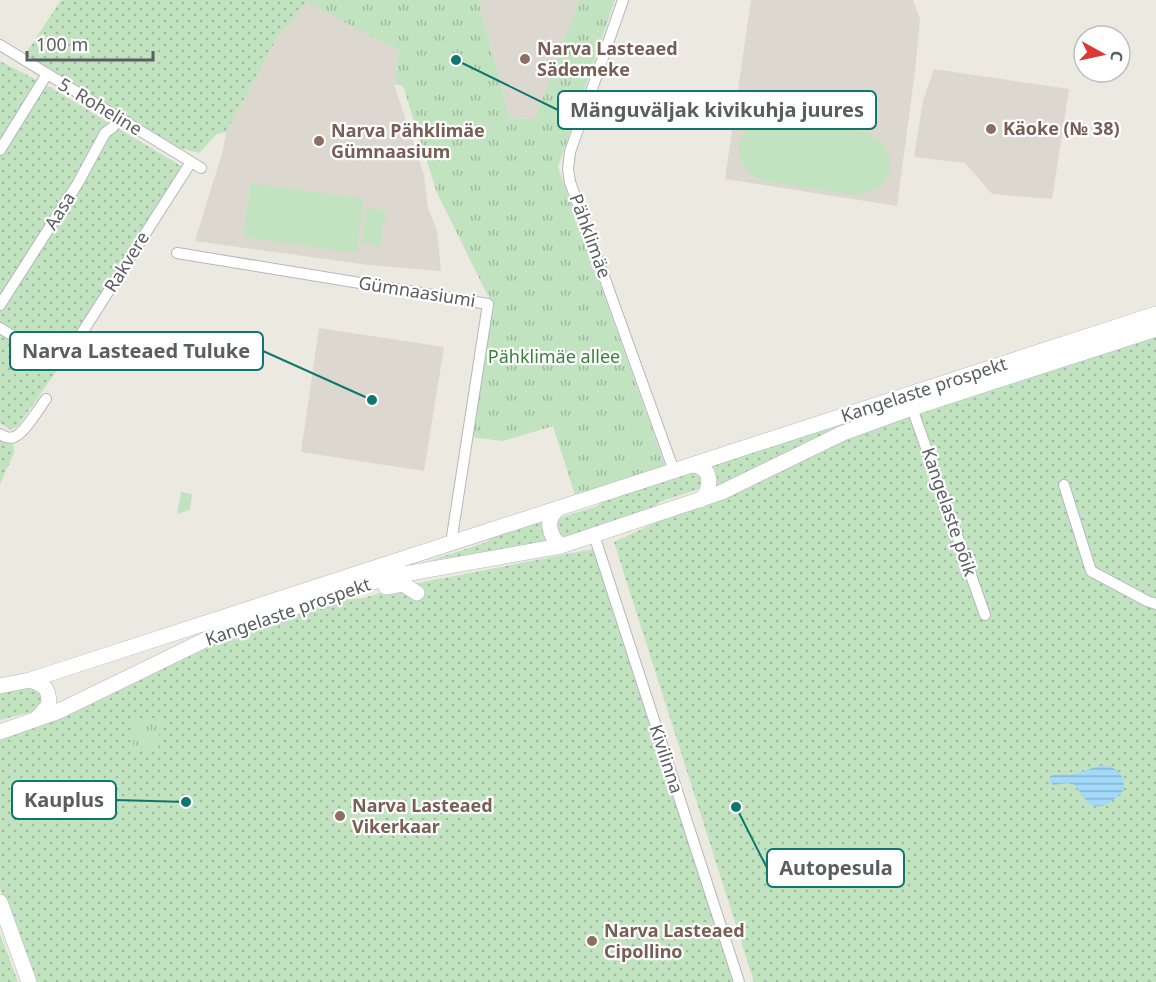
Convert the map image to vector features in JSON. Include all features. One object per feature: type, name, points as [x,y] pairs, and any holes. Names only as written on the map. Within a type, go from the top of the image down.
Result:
[{"type":"main road","name":"Kangelaste prospekt","points":[[0,686],[30,680],[1156,314]]},
{"type":"main road","name":"Kangelaste prospekt","points":[[0,732],[57,712],[229,630],[393,576],[561,546],[722,492],[843,433],[912,408],[1156,329]]},
{"type":"main road","points":[[692,465],[702,468],[708,477],[708,489],[701,500]]},
{"type":"main road","points":[[559,508],[551,517],[549,525],[552,537],[561,546]]},
{"type":"main road","points":[[412,556],[413,572]]},
{"type":"main road","points":[[333,594],[357,593],[403,584],[417,593]]},
{"type":"main road","points":[[30,680],[43,685],[49,693],[49,705],[35,720]]},
{"type":"main road","points":[[0,902],[29,982]]},
{"type":"street","name":"Pähklimäe","points":[[623,0],[570,152],[568,169],[570,182],[674,471]]},
{"type":"street","name":"5. Roheline","points":[[0,45],[196,165]]},
{"type":"street","points":[[0,150],[46,74]]},
{"type":"street","name":"Aasa","points":[[0,305],[78,183],[105,133],[113,127],[118,118]]},
{"type":"street","name":"Rakvere","points":[[0,328],[63,364],[196,165]]},
{"type":"street","name":"Gümnaasiumi","points":[[177,254],[488,304],[451,543]]},
{"type":"street","points":[[0,434],[12,438],[20,434],[46,399]]},
{"type":"street","name":"Kangelaste põik","points":[[912,408],[985,615]]},
{"type":"street","points":[[1064,485],[1091,571],[1148,602],[1156,604]]},
{"type":"street","name":"Kivilinna","points":[[594,535],[739,982]]},
{"type":"shaded area","name":"Narva Lasteaed Sädemeke","points":[[478,0],[579,0],[535,119],[510,118]]},
{"type":"shaded area","points":[[751,0],[913,0],[920,19],[897,206],[725,179]]},
{"type":"shaded area","name":"Narva Pähklimäe Gümnaasium","points":[[307,1],[399,51],[394,84],[424,175],[428,208],[437,231],[441,271],[369,265],[195,241],[223,150],[226,132],[277,38]]},
{"type":"shaded area","name":"Käoke (№ 38)","points":[[934,69],[1069,89],[1052,199],[992,194],[965,163],[914,157],[923,101]]},
{"type":"shaded area","points":[[319,328],[444,347],[424,471],[301,452]]},
{"type":"green space","points":[[61,0],[308,0],[277,38],[226,132],[217,134],[199,153],[179,148],[25,55]]},
{"type":"green space","name":"Pähklimäe allee","points":[[308,0],[478,0],[510,118],[535,119],[579,0],[615,0],[558,167],[666,468],[576,498],[553,426],[503,441],[471,437],[491,302],[437,193],[403,86],[394,84],[399,51],[307,2]]},
{"type":"green space","points":[[0,61],[48,86],[186,169],[71,350],[18,426],[11,430],[0,423]]},
{"type":"green space","points":[[767,117],[866,132],[886,149],[889,170],[885,179],[878,187],[867,193],[853,195],[760,180],[743,165],[740,146],[742,137],[748,128]]},
{"type":"green space","points":[[251,183],[364,199],[356,253],[243,237]]},
{"type":"green space","points":[[367,208],[386,211],[380,246],[362,243]]},
{"type":"green space","points":[[1156,333],[1156,982],[754,982],[614,542],[873,422]]},
{"type":"green space","points":[[842,422],[844,425],[716,488],[717,477],[712,464]]},
{"type":"green space","points":[[0,431],[13,438],[14,453],[0,484]]},
{"type":"green space","points":[[693,471],[701,473],[704,486],[699,489],[662,501],[646,512],[566,537],[559,535],[556,522],[562,517],[595,507],[611,497]]},
{"type":"green space","points":[[181,492],[192,494],[190,510],[177,514]]},
{"type":"green space","points":[[543,518],[547,543],[429,561],[484,543],[506,531]]},
{"type":"green space","points":[[598,548],[734,982],[31,982],[0,888],[0,740],[196,644],[333,601],[364,598],[398,587]]},
{"type":"green space","points":[[32,686],[41,690],[42,705],[35,711],[0,720],[0,694]]},
{"type":"green space","points":[[134,718],[161,718],[158,748],[133,751]]},
{"type":"green space","points":[[0,934],[18,982],[0,982]]},
{"type":"water","points":[[1103,765],[1119,773],[1123,780],[1124,790],[1114,800],[1103,806],[1092,805],[1072,784],[1053,785],[1050,780],[1050,776],[1074,774]]},
{"type":"place","name":"Narva Lasteaed Sädemeke","points":[[525,59]]},
{"type":"place","name":"Mänguväljak kivikuhja juures","points":[[456,60]]},
{"type":"place","name":"Käoke (№ 38)","points":[[991,129]]},
{"type":"place","name":"Narva Pähklimäe Gümnaasium","points":[[319,141]]},
{"type":"place","name":"Narva Lasteaed Tuluke","points":[[372,400]]},
{"type":"place","name":"Kauplus","points":[[186,802]]},
{"type":"place","name":"Autopesula","points":[[736,807]]},
{"type":"place","name":"Narva Lasteaed Vikerkaar","points":[[340,816]]},
{"type":"place","name":"Narva Lasteaed Cipollino","points":[[592,941]]}]
